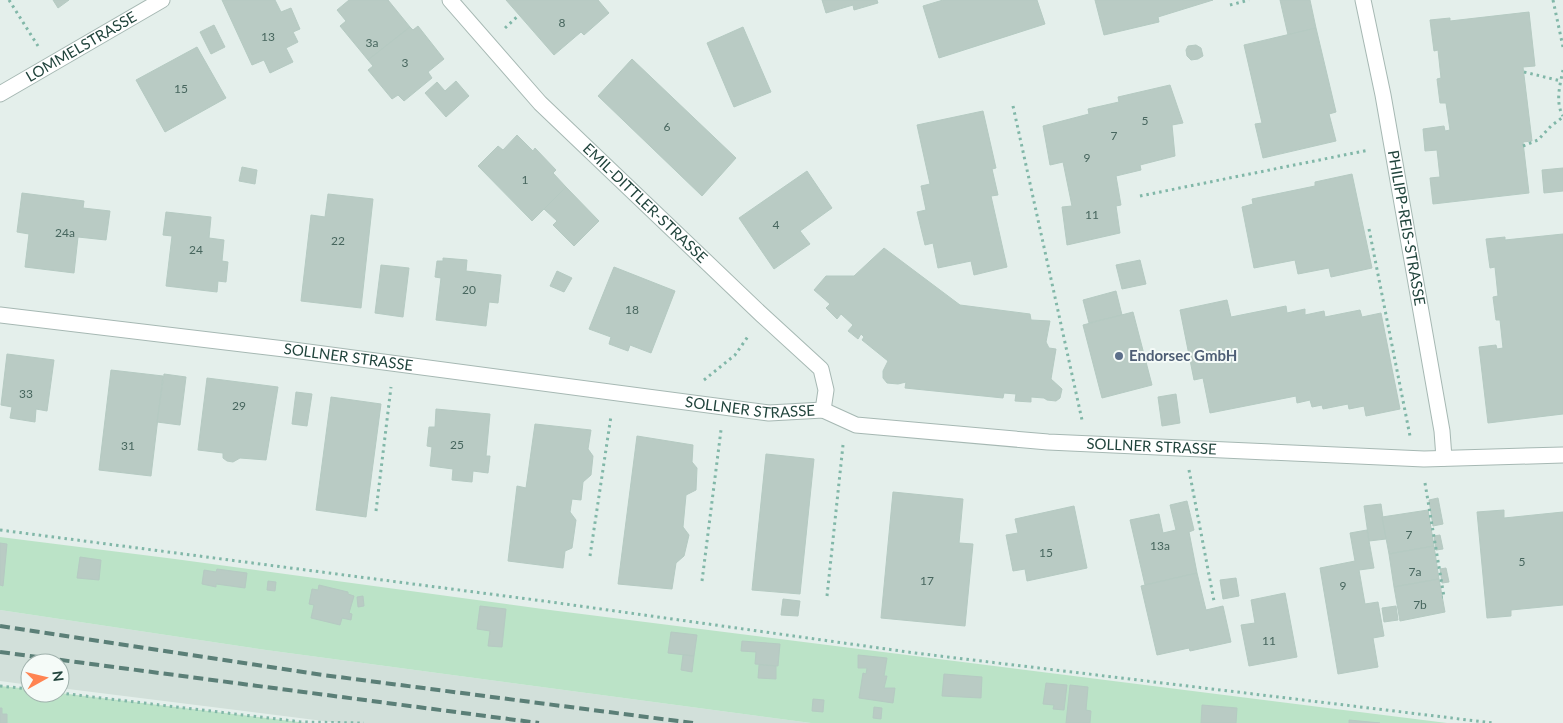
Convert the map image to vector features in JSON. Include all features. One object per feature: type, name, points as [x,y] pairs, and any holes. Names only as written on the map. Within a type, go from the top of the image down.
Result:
[{"type":"street","name":"LOMMELSTRASSE","points":[[0,94],[162,0]]},
{"type":"street","name":"EMIL-DITTLER-STRASSE","points":[[450,0],[540,104],[821,369],[826,390],[823,410]]},
{"type":"street","name":"PHILIPP-REIS-STRASSE","points":[[1363,0],[1383,95],[1442,431],[1444,458]]},
{"type":"street","name":"SOLLNER STRASSE","points":[[0,315],[394,364],[769,414],[823,410],[856,425],[1038,441],[1419,459],[1563,455]]},
{"type":"path","points":[[9,0],[51,65]]},
{"type":"path","points":[[1230,5],[1249,0]]},
{"type":"path","points":[[1554,0],[1563,47]]},
{"type":"path","points":[[504,28],[519,15]]},
{"type":"path","points":[[1523,146],[1538,140],[1551,126],[1563,117],[1560,111],[1559,92],[1563,70]]},
{"type":"path","points":[[1524,72],[1561,81]]},
{"type":"path","points":[[1013,106],[1088,443]]},
{"type":"path","points":[[1140,196],[1391,145]]},
{"type":"path","points":[[1369,229],[1425,482],[1437,564],[1444,597],[1442,597]]},
{"type":"path","points":[[679,402],[735,355],[762,315]]},
{"type":"path","points":[[376,511],[394,364]]},
{"type":"path","points":[[590,556],[614,393]]},
{"type":"path","points":[[702,581],[724,407]]},
{"type":"path","points":[[827,596],[845,420]]},
{"type":"path","points":[[1184,448],[1214,601]]},
{"type":"path","points":[[0,530],[550,602],[915,653],[1493,723]]},
{"type":"path","points":[[0,686],[20,688]]},
{"type":"path","points":[[70,694],[302,722],[364,723]]},
{"type":"shaded area","points":[[0,610],[266,650],[811,723],[339,723],[70,689],[70,653],[20,653],[20,684],[0,681]]},
{"type":"green space","points":[[0,537],[550,610],[1447,723],[811,723],[266,650],[0,610]]},
{"type":"green space","points":[[0,686],[20,688],[20,703],[70,703],[70,694],[307,723],[0,723]]},
{"type":"building","points":[[53,0],[69,0],[58,8]]},
{"type":"building","points":[[222,0],[275,0],[281,12],[291,8],[300,29],[293,32],[298,42],[286,48],[293,62],[270,73],[264,60],[252,65]]},
{"type":"building","points":[[349,0],[388,0],[410,27],[368,60],[340,26],[346,21],[337,10]]},
{"type":"building","points":[[506,0],[598,0],[609,13],[584,35],[581,32],[554,55]]},
{"type":"building","points":[[822,0],[877,0],[878,3],[854,10],[853,5],[826,13]]},
{"type":"building","points":[[943,0],[1037,0],[1045,24],[939,58],[923,6]]},
{"type":"building","points":[[1095,0],[1213,0],[1158,17],[1159,22],[1104,35]]},
{"type":"building","points":[[1280,0],[1310,0],[1316,28],[1288,35]]},
{"type":"building","points":[[1529,12],[1535,66],[1523,67],[1532,141],[1523,142],[1529,193],[1433,204],[1430,178],[1440,177],[1437,150],[1425,151],[1423,129],[1444,126],[1445,131],[1450,130],[1446,103],[1440,103],[1437,79],[1441,78],[1438,50],[1434,51],[1430,20],[1450,18],[1450,21]]},
{"type":"building","points":[[214,25],[225,47],[211,54],[200,32]]},
{"type":"building","points":[[418,26],[444,59],[428,72],[432,78],[404,101],[398,95],[392,99],[368,70],[373,66],[368,60],[410,27],[413,30]]},
{"type":"building","points":[[743,27],[771,92],[734,107],[707,43]]},
{"type":"building","points":[[1316,28],[1336,112],[1329,114],[1336,141],[1263,158],[1255,124],[1262,123],[1244,45]]},
{"type":"building","points":[[1196,45],[1201,48],[1203,56],[1191,60],[1187,56],[1186,50],[1188,46]]},
{"type":"building","points":[[197,47],[226,98],[165,132],[136,80]]},
{"type":"building","points":[[632,59],[736,158],[702,196],[598,96]]},
{"type":"building","points":[[456,81],[469,96],[446,117],[425,93],[437,82],[445,91]]},
{"type":"building","points":[[1170,85],[1183,123],[1172,125],[1175,156],[1140,165],[1141,170],[1116,176],[1121,205],[1116,206],[1120,233],[1067,245],[1062,207],[1072,206],[1063,162],[1050,165],[1043,126],[1089,114],[1088,109],[1119,102],[1118,97]]},
{"type":"building","points":[[983,111],[996,168],[992,169],[998,195],[991,196],[1007,267],[974,275],[971,261],[938,268],[933,243],[925,245],[917,212],[926,210],[921,186],[930,184],[917,125]]},
{"type":"building","points":[[517,135],[533,151],[535,148],[556,170],[553,173],[566,187],[532,221],[478,166],[498,146],[503,150]]},
{"type":"building","points":[[242,167],[257,170],[255,184],[239,181]]},
{"type":"building","points":[[1563,168],[1563,191],[1544,193],[1542,170]]},
{"type":"building","points":[[807,171],[832,208],[800,231],[810,244],[774,269],[739,218]]},
{"type":"building","points":[[1352,174],[1372,268],[1331,277],[1329,268],[1298,274],[1295,260],[1254,268],[1242,207],[1253,204],[1252,199],[1315,186],[1315,182]]},
{"type":"building","points":[[566,187],[599,221],[574,246],[553,225],[557,221],[544,209]]},
{"type":"building","points":[[22,193],[84,201],[83,208],[110,211],[106,240],[78,237],[74,273],[25,267],[29,234],[17,232]]},
{"type":"building","points":[[328,194],[373,199],[361,308],[301,301],[311,215],[325,217]]},
{"type":"building","points":[[166,212],[211,217],[209,238],[224,240],[222,261],[228,262],[226,282],[218,281],[217,292],[166,286],[172,236],[163,235]]},
{"type":"building","points":[[1563,234],[1563,414],[1488,423],[1479,347],[1496,345],[1497,349],[1503,348],[1500,320],[1496,320],[1493,297],[1498,296],[1495,267],[1490,268],[1486,239],[1505,237],[1505,240]]},
{"type":"building","points":[[884,248],[960,305],[1030,314],[1031,320],[1050,321],[1046,342],[1049,348],[1056,349],[1051,379],[1062,389],[1060,398],[1056,401],[1031,397],[1031,402],[1015,401],[1016,394],[1004,393],[1003,398],[905,388],[906,382],[898,384],[887,383],[883,378],[883,371],[888,361],[862,340],[864,337],[861,334],[858,339],[848,331],[853,325],[841,314],[837,319],[826,308],[830,304],[814,290],[826,276],[854,276]]},
{"type":"building","points":[[443,258],[467,260],[466,271],[501,275],[498,303],[489,302],[486,326],[436,320],[441,278],[435,277],[437,261],[443,261]]},
{"type":"building","points":[[1140,260],[1146,284],[1122,289],[1116,265]]},
{"type":"building","points":[[381,265],[409,268],[403,317],[375,313]]},
{"type":"building","points":[[614,267],[675,291],[651,353],[630,345],[628,351],[609,344],[611,337],[589,329]]},
{"type":"building","points":[[557,271],[572,278],[564,292],[550,286]]},
{"type":"building","points":[[1116,291],[1122,315],[1089,323],[1083,300]]},
{"type":"building","points":[[1227,300],[1231,317],[1286,306],[1287,313],[1305,309],[1305,315],[1324,311],[1325,317],[1360,310],[1362,317],[1381,313],[1400,409],[1366,416],[1364,406],[1349,409],[1348,404],[1323,409],[1322,405],[1312,407],[1310,400],[1297,403],[1296,396],[1210,413],[1203,378],[1194,380],[1180,310]]},
{"type":"building","points":[[1133,312],[1152,385],[1102,398],[1083,325]]},
{"type":"building","points":[[7,354],[54,360],[47,411],[36,409],[35,422],[10,418],[12,407],[1,405]]},
{"type":"building","points":[[111,370],[163,376],[151,476],[99,470]]},
{"type":"building","points":[[164,374],[186,377],[180,425],[157,422]]},
{"type":"building","points":[[207,378],[278,387],[266,460],[240,458],[233,462],[223,458],[223,453],[198,450]]},
{"type":"building","points":[[296,392],[312,394],[307,426],[292,424]]},
{"type":"building","points":[[1176,394],[1180,423],[1162,426],[1158,397]]},
{"type":"building","points":[[331,397],[381,404],[366,517],[316,510]]},
{"type":"building","points":[[436,409],[490,414],[486,456],[490,456],[488,473],[473,471],[472,482],[452,480],[453,469],[430,466],[432,447],[427,446],[429,427],[435,427]]},
{"type":"building","points":[[535,424],[591,430],[588,449],[593,456],[591,475],[583,482],[581,500],[572,499],[570,512],[576,520],[572,548],[565,551],[563,568],[508,561],[517,486],[526,488]]},
{"type":"building","points":[[637,436],[693,445],[692,462],[697,468],[696,490],[686,495],[683,527],[689,535],[684,556],[676,563],[672,589],[618,584]]},
{"type":"building","points":[[766,454],[814,459],[800,594],[752,590]]},
{"type":"building","points":[[893,492],[963,499],[959,543],[973,544],[965,626],[881,618]]},
{"type":"building","points":[[1438,498],[1443,524],[1433,526],[1429,500]]},
{"type":"building","points":[[1187,501],[1194,530],[1189,532],[1197,573],[1145,585],[1130,520],[1159,514],[1163,533],[1176,530],[1170,505]]},
{"type":"building","points":[[1381,504],[1386,539],[1369,541],[1364,506]]},
{"type":"building","points":[[1074,506],[1087,568],[1027,581],[1025,569],[1013,571],[1006,535],[1018,533],[1015,519]]},
{"type":"building","points":[[1428,510],[1434,546],[1389,554],[1382,517]]},
{"type":"building","points":[[1504,510],[1504,518],[1563,512],[1563,605],[1511,610],[1511,616],[1487,618],[1477,512]]},
{"type":"building","points":[[1367,530],[1374,568],[1359,570],[1365,604],[1378,602],[1384,636],[1373,638],[1378,667],[1338,674],[1320,568],[1355,561],[1350,533]]},
{"type":"building","points":[[1440,535],[1443,549],[1436,550],[1434,536]]},
{"type":"building","points":[[0,543],[7,544],[3,586],[0,585]]},
{"type":"building","points":[[1434,546],[1439,579],[1394,587],[1389,554]]},
{"type":"building","points":[[80,557],[101,560],[99,580],[77,578]]},
{"type":"building","points":[[1446,568],[1449,582],[1442,583],[1440,569]]},
{"type":"building","points":[[217,569],[247,573],[245,588],[216,584],[216,587],[202,584],[204,570],[216,572]]},
{"type":"building","points":[[1197,573],[1206,610],[1223,606],[1231,642],[1190,651],[1189,648],[1157,655],[1141,586]]},
{"type":"building","points":[[1236,578],[1239,596],[1223,599],[1220,580]]},
{"type":"building","points":[[1439,579],[1445,612],[1400,621],[1394,587]]},
{"type":"building","points":[[268,581],[276,582],[275,591],[267,590]]},
{"type":"building","points":[[319,585],[348,592],[348,594],[354,596],[349,613],[352,614],[351,620],[342,618],[340,625],[311,618],[314,605],[309,604],[312,589],[318,590]]},
{"type":"building","points":[[1285,593],[1297,657],[1249,666],[1241,625],[1255,623],[1251,600]]},
{"type":"building","points":[[363,596],[364,606],[358,607],[357,597]]},
{"type":"building","points":[[783,599],[800,601],[798,616],[781,615]]},
{"type":"building","points":[[480,606],[506,609],[502,647],[488,646],[490,631],[477,629]]},
{"type":"building","points":[[1396,606],[1398,620],[1384,622],[1382,608]]},
{"type":"building","points":[[671,632],[697,635],[694,656],[668,653]]},
{"type":"building","points":[[742,641],[780,644],[778,666],[755,664],[756,652],[741,651]]},
{"type":"building","points":[[683,655],[694,656],[692,672],[681,670]]},
{"type":"building","points":[[858,655],[887,658],[884,676],[887,676],[884,688],[895,688],[893,703],[859,698],[863,673],[866,674],[867,668],[858,668]]},
{"type":"building","points":[[759,665],[776,666],[776,679],[758,678]]},
{"type":"building","points":[[944,674],[982,677],[981,698],[942,696]]},
{"type":"building","points":[[1046,683],[1067,685],[1064,710],[1053,709],[1054,705],[1043,704]]},
{"type":"building","points":[[1070,685],[1088,687],[1086,710],[1091,711],[1090,723],[1066,723]]},
{"type":"building","points":[[813,699],[824,700],[823,712],[812,711]]},
{"type":"building","points":[[1202,705],[1237,708],[1236,723],[1201,723]]},
{"type":"building","points":[[874,707],[882,708],[881,719],[873,718]]},
{"type":"building","points":[[0,708],[2,708],[2,714],[7,714],[7,723],[0,723]]},
{"type":"building","points":[[1349,720],[1380,723],[1349,723]]},
{"type":"railway","points":[[0,626],[323,675],[693,723]]},
{"type":"railway","points":[[0,652],[539,723]]},
{"type":"place","name":"Endorsec GmbH","points":[[1119,356]]}]
